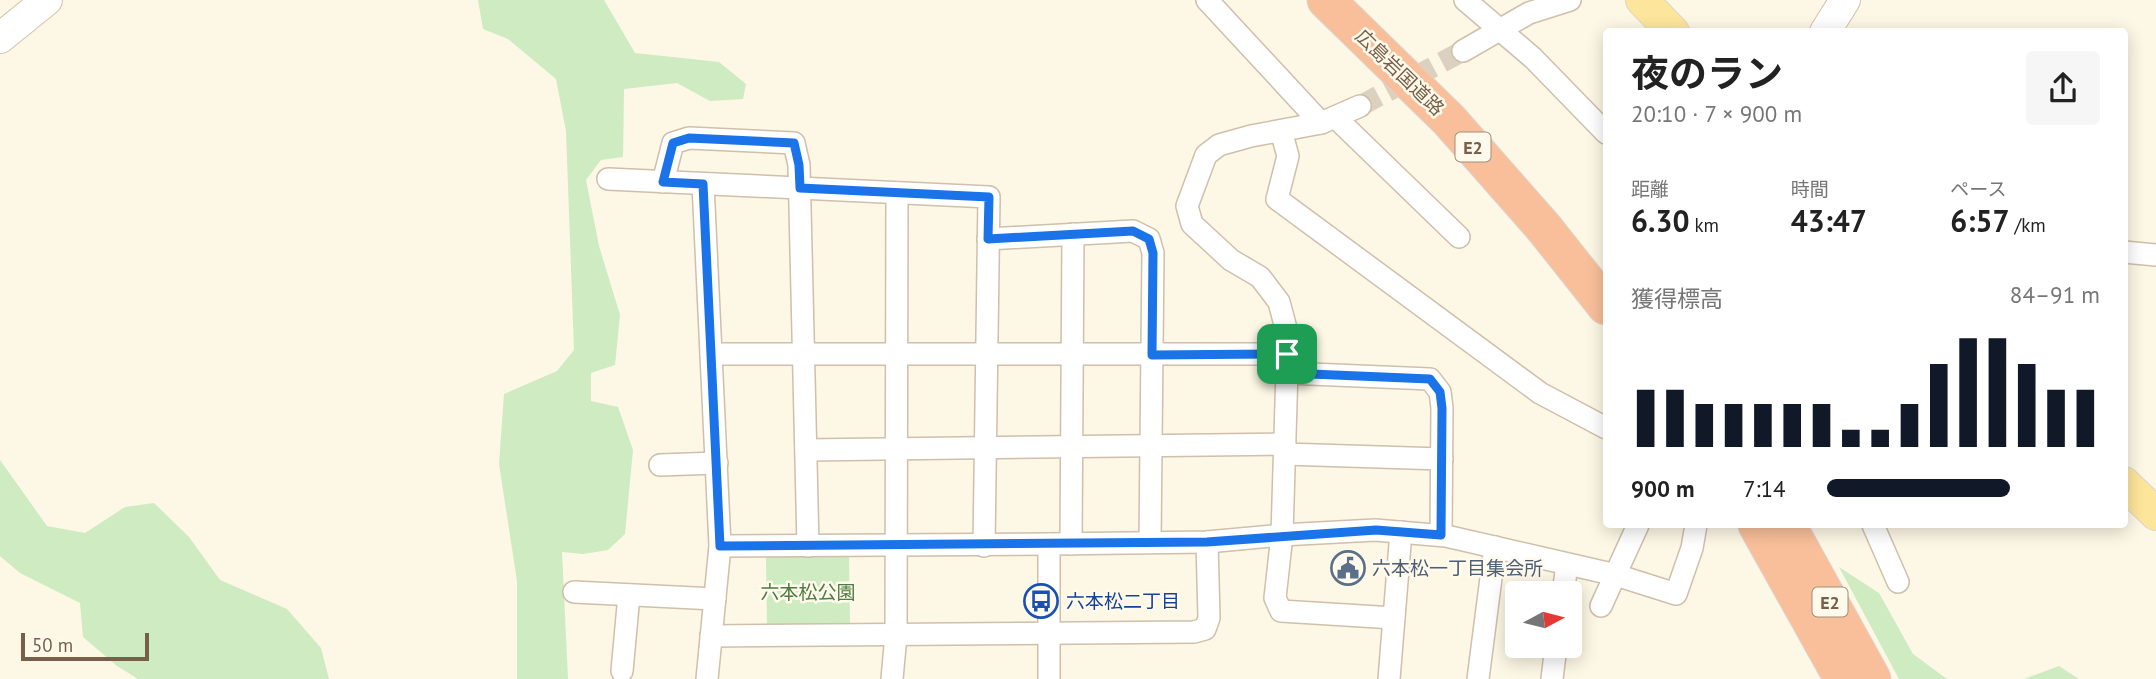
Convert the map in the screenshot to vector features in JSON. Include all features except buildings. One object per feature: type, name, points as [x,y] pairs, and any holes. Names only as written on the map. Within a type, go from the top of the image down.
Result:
[{"type":"highway","name":"広島岩国道路","points":[[1326,0],[1449,120],[1544,228],[1603,302]]},
{"type":"highway","name":"広島岩国道路","points":[[1363,0],[1467,102],[1603,260]]},
{"type":"highway","name":"E2","points":[[1759,528],[1843,679]]},
{"type":"highway","name":"E2","points":[[1789,528],[1872,679]]},
{"type":"main road","points":[[1642,0],[1669,28]]},
{"type":"main road","points":[[2128,487],[2156,514]]},
{"type":"street","points":[[0,38],[47,0]]},
{"type":"street","points":[[1207,0],[1329,121],[1458,237]]},
{"type":"street","points":[[1465,0],[1532,58],[1603,130]]},
{"type":"street","points":[[1463,51],[1539,4],[1570,0]]},
{"type":"street","points":[[1828,28],[1845,0]]},
{"type":"street","points":[[1360,106],[1329,121],[1219,145],[1206,155],[1187,206],[1192,224],[1231,260],[1260,277],[1279,302],[1288,336],[1282,535],[1275,598],[1282,611],[1394,618]]},
{"type":"street","points":[[1281,131],[1288,156],[1277,199],[1540,393],[1603,426]]},
{"type":"street","points":[[663,182],[673,143],[689,138],[794,143],[800,188],[808,546]]},
{"type":"street","points":[[608,179],[989,197],[984,545]]},
{"type":"street","points":[[703,184],[720,546],[707,679]]},
{"type":"street","points":[[892,679],[896,635],[897,193]]},
{"type":"street","points":[[988,239],[1133,231],[1149,239],[1153,253],[1150,542]]},
{"type":"street","points":[[1071,544],[1073,234]]},
{"type":"street","points":[[2128,252],[2156,255]]},
{"type":"street","points":[[711,354],[1152,355],[1287,363],[1430,379],[1440,392],[1441,535]]},
{"type":"street","points":[[806,450],[1151,447],[1285,449],[1442,459]]},
{"type":"street","points":[[660,465],[717,463]]},
{"type":"street","points":[[1601,606],[1637,528]]},
{"type":"street","points":[[720,546],[1207,542],[1376,530],[1441,535],[1616,575],[1676,594],[1692,548],[1695,528]]},
{"type":"street","points":[[1874,528],[1898,582]]},
{"type":"street","points":[[1389,679],[1401,532]]},
{"type":"street","points":[[711,636],[1179,633],[1205,629],[1209,618],[1207,542]]},
{"type":"street","points":[[1049,544],[1049,679]]},
{"type":"street","points":[[1478,679],[1495,547]]},
{"type":"street","points":[[1565,581],[1567,565]]},
{"type":"street","points":[[574,592],[715,599]]},
{"type":"street","points":[[622,671],[629,595]]},
{"type":"street","points":[[1552,679],[1555,658]]},
{"type":"green space","points":[[478,0],[604,0],[635,53],[719,62],[746,84],[743,99],[710,101],[677,83],[624,89],[623,157],[601,160],[586,180],[599,246],[620,315],[615,365],[591,373],[591,401],[618,407],[633,450],[625,534],[608,550],[583,554],[562,552],[568,679],[517,679],[517,581],[499,464],[504,394],[557,371],[574,350],[566,131],[556,79],[508,39],[483,29]]},
{"type":"green space","points":[[0,460],[47,526],[85,533],[125,507],[154,503],[189,537],[220,580],[287,609],[321,648],[329,679],[138,679],[117,666],[83,637],[80,603],[20,573],[0,556]]},
{"type":"green space","name":"六本松公園","points":[[849,555],[850,628],[767,628],[766,557]]},
{"type":"green space","points":[[1839,567],[1879,593],[1913,654],[1947,679],[1899,679]]},
{"type":"green space","points":[[2059,666],[2079,679],[2024,679]]},
{"type":"tunnel","points":[[1360,106],[1463,51]]},
{"type":"place","name":"六本松一丁目集会所","points":[[1348,568]]},
{"type":"place","name":"六本松二丁目","points":[[1041,601]]},
{"type":"route","points":[[689,138],[794,143],[800,188],[989,197],[988,239],[1133,231],[1149,239],[1153,253],[1152,355],[1287,354],[1287,373],[1430,379],[1440,392],[1442,408],[1441,535],[1376,530],[1207,542],[720,546],[703,184],[663,182],[673,143],[689,138]]}]
